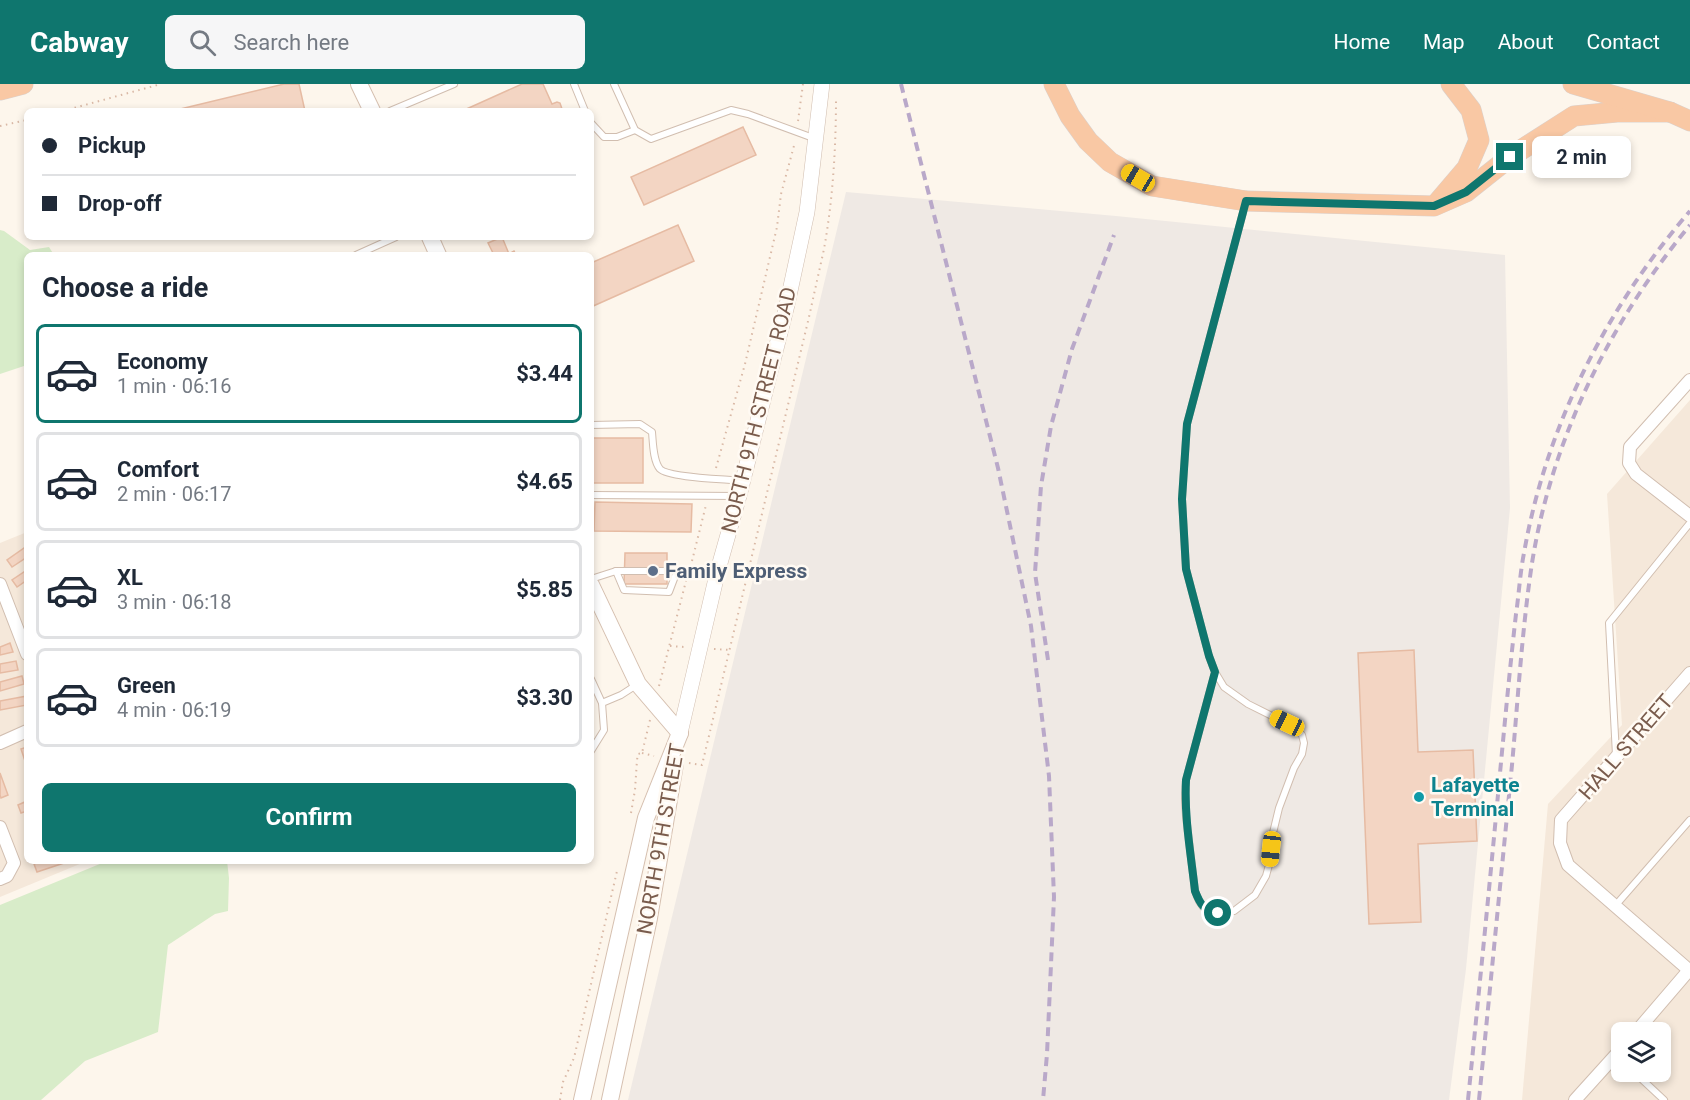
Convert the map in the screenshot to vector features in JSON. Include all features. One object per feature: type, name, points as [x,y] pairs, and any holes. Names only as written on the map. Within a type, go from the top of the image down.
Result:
[{"type":"highway","points":[[0,90],[23,84]]},
{"type":"highway","points":[[1054,84],[1070,116],[1082,133],[1110,162],[1152,186],[1246,201],[1434,206],[1466,192],[1510,157],[1574,116],[1617,112],[1670,112]]},
{"type":"highway","points":[[1434,206],[1467,168],[1479,140],[1471,110],[1451,84]]},
{"type":"highway","points":[[1573,84],[1670,112],[1690,121]]},
{"type":"main road","points":[[359,84],[371,108]]},
{"type":"main road","points":[[594,591],[638,684],[680,733]]},
{"type":"main road","name":"NORTH 9TH STREET","points":[[582,1100],[646,818],[680,733]]},
{"type":"main road","name":"NORTH 9TH STREET","points":[[610,1100],[649,918],[680,733]]},
{"type":"street","name":"NORTH 9TH STREET ROAD","points":[[680,733],[718,570],[743,481],[790,293],[807,212],[822,84]]},
{"type":"street","points":[[1690,380],[1630,447],[1629,463],[1636,474],[1690,516]]},
{"type":"street","points":[[0,584],[6,618],[24,649]]},
{"type":"street","name":"HALL STREET","points":[[1615,906],[1568,865],[1560,843],[1561,820],[1690,673]]},
{"type":"street","points":[[0,743],[24,732]]},
{"type":"street","points":[[0,827],[14,863],[7,876],[0,879]]},
{"type":"street","points":[[1615,906],[1690,970],[1645,1022]]},
{"type":"street","points":[[1575,1100],[1611,1064]]},
{"type":"lane","points":[[397,108],[454,84]]},
{"type":"lane","points":[[574,84],[584,108]]},
{"type":"lane","points":[[614,84],[636,130],[651,139],[731,110],[816,139]]},
{"type":"lane","points":[[594,126],[604,137],[617,137],[636,130]]},
{"type":"lane","points":[[1215,672],[1186,780],[1185,799],[1195,891],[1203,907],[1210,912],[1218,913],[1234,911],[1255,895],[1261,886],[1270,861],[1272,837],[1280,808],[1294,768],[1302,754],[1304,742],[1296,728],[1248,704],[1224,687],[1209,656],[1186,569],[1182,499],[1187,424],[1246,201]]},
{"type":"lane","points":[[363,252],[389,240]]},
{"type":"lane","points":[[594,425],[640,424],[652,432],[656,461],[661,469],[675,476],[743,481]]},
{"type":"lane","points":[[594,495],[739,496]]},
{"type":"lane","points":[[1616,759],[1610,623],[1690,524]]},
{"type":"lane","points":[[616,571],[624,590],[669,592],[677,570]]},
{"type":"lane","points":[[594,583],[616,571],[718,570]]},
{"type":"lane","points":[[602,703],[638,684]]},
{"type":"lane","points":[[594,686],[602,703],[604,730],[594,746]]},
{"type":"lane","points":[[1615,906],[1690,820]]},
{"type":"lane","points":[[1645,1082],[1664,1100]]},
{"type":"path","points":[[74,108],[161,84]]},
{"type":"path","points":[[714,478],[745,364],[777,227],[781,194],[795,146],[803,84]]},
{"type":"path","points":[[702,765],[824,247],[834,163],[836,95]]},
{"type":"path","points":[[0,126],[24,121]]},
{"type":"path","points":[[670,646],[709,496]]},
{"type":"path","points":[[629,822],[635,790],[637,760],[639,754],[642,753]]},
{"type":"path","points":[[560,1100],[563,1082],[574,1058],[618,867]]},
{"type":"shaded area","points":[[846,192],[1116,216],[1505,255],[1510,508],[1466,969],[1449,1100],[628,1100]]},
{"type":"shaded area","points":[[1690,400],[1690,1100],[1522,1100],[1548,804],[1622,725],[1607,494]]},
{"type":"shaded area","points":[[24,533],[24,864],[80,864],[0,897],[0,543]]},
{"type":"green space","points":[[0,230],[30,250],[49,247],[52,252],[24,252],[24,366],[0,374]]},
{"type":"green space","points":[[100,864],[227,864],[228,911],[215,914],[168,945],[158,1032],[85,1061],[41,1100],[0,1100],[0,905]]},
{"type":"building","points":[[284,84],[299,84],[304,108],[184,108]]},
{"type":"building","points":[[522,84],[543,84],[552,104],[560,103],[562,108],[469,108]]},
{"type":"building","points":[[743,127],[756,155],[644,205],[631,177]]},
{"type":"building","points":[[678,225],[694,261],[594,306],[594,262]]},
{"type":"building","points":[[503,240],[508,252],[492,252],[488,243]]},
{"type":"building","points":[[594,438],[643,438],[643,483],[594,483]]},
{"type":"building","points":[[595,502],[692,504],[691,532],[594,531]]},
{"type":"building","points":[[24,548],[24,559],[12,567],[7,560]]},
{"type":"building","points":[[625,553],[667,553],[667,584],[624,584]]},
{"type":"building","points":[[24,572],[24,582],[17,587],[12,580]]},
{"type":"building","points":[[10,643],[13,652],[0,655],[0,647]]},
{"type":"building","name":"Lafayette Terminal","points":[[1414,650],[1418,752],[1473,750],[1477,841],[1418,844],[1421,922],[1369,924],[1358,653]]},
{"type":"building","points":[[16,661],[18,670],[0,673],[0,664]]},
{"type":"building","points":[[22,676],[24,684],[0,691],[0,682]]},
{"type":"building","points":[[24,697],[24,706],[0,710],[0,701]]},
{"type":"building","points":[[0,773],[8,795],[1,798],[0,795]]},
{"type":"building","points":[[24,802],[24,812],[21,813],[18,805]]},
{"type":"building","points":[[34,864],[61,864],[37,872]]},
{"type":"railway","points":[[901,84],[998,468],[1031,626],[1049,776],[1054,897],[1043,1100]]},
{"type":"railway","points":[[1468,1100],[1516,614],[1523,561],[1534,506],[1547,460],[1564,415],[1606,329],[1660,248],[1690,211]]},
{"type":"railway","points":[[1479,1100],[1520,664],[1532,563],[1541,517],[1554,471],[1588,384],[1634,301],[1690,225]]},
{"type":"railway","points":[[1048,660],[1035,573],[1041,486],[1051,426],[1072,349],[1114,235]]},
{"type":"place","name":"Family Express","points":[[653,571]]},
{"type":"place","name":"Lafayette Terminal","points":[[1419,797]]},
{"type":"route","points":[[1218,913],[1210,912],[1203,907],[1195,891],[1186,816],[1186,780],[1215,672],[1186,569],[1182,499],[1187,424],[1246,201],[1434,206],[1466,192],[1510,157]]}]
